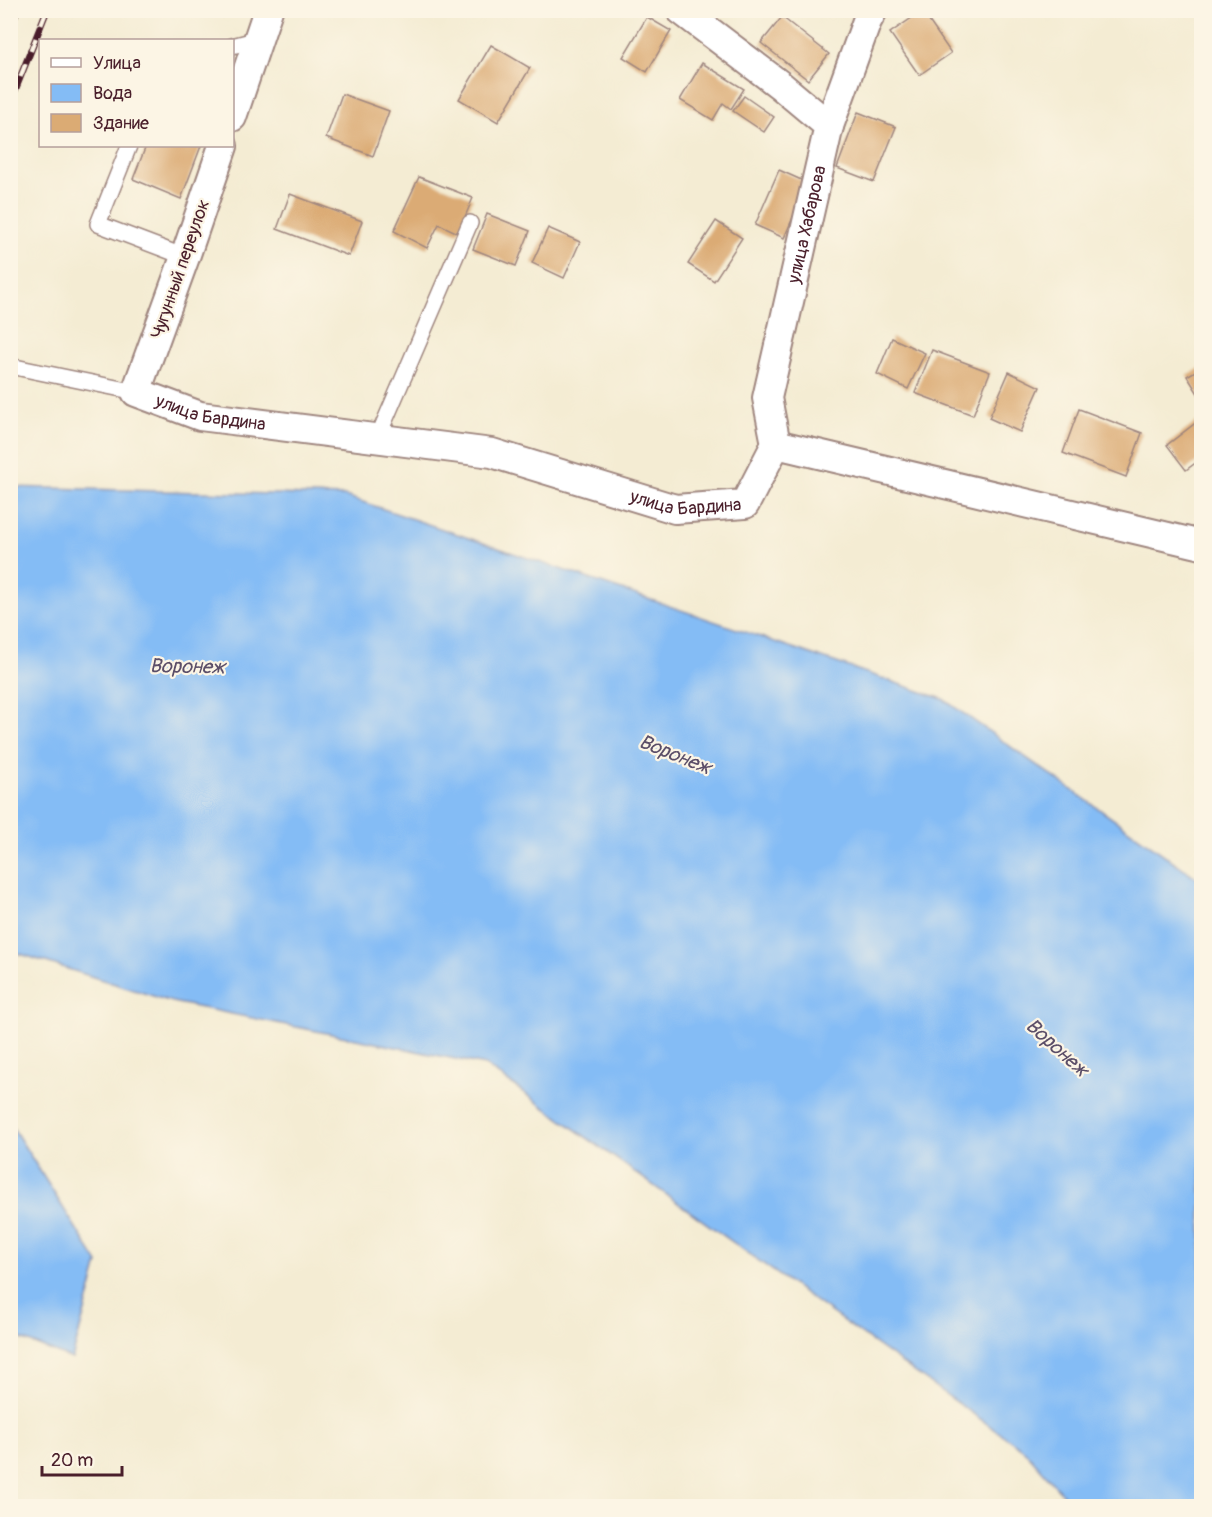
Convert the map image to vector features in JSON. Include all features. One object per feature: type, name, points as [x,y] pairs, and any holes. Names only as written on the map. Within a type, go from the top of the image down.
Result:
[{"type":"street","points":[[234,106],[246,43],[268,10]]},
{"type":"street","points":[[681,10],[829,126]]},
{"type":"street","name":"улица Хабарова","points":[[776,444],[767,398],[829,126],[873,10]]},
{"type":"street","name":"Чугунный переулок","points":[[136,392],[223,147]]},
{"type":"street","name":"улица Бардина","points":[[136,392],[200,416],[492,453],[675,509],[745,504],[776,444]]},
{"type":"street","points":[[776,444],[1202,545]]},
{"type":"lane","points":[[129,147],[98,224],[185,257]]},
{"type":"lane","points":[[377,439],[470,224]]},
{"type":"lane","points":[[10,366],[136,392]]},
{"type":"water","name":"Воронеж","points":[[11,487],[345,496],[943,699],[1201,881],[1201,1506],[1073,1506],[1025,1451],[485,1065],[172,1002],[11,951]]},
{"type":"water","points":[[11,1125],[98,1263],[72,1359],[11,1335]]},
{"type":"building","points":[[922,11],[951,53],[919,75],[890,33]]},
{"type":"building","points":[[647,17],[671,31],[647,72],[623,57]]},
{"type":"building","points":[[782,17],[829,54],[808,80],[761,43]]},
{"type":"building","points":[[491,45],[530,68],[498,122],[459,99]]},
{"type":"building","points":[[702,63],[744,89],[731,109],[723,103],[713,120],[680,100]]},
{"type":"building","points":[[342,94],[389,111],[373,156],[326,138]]},
{"type":"building","points":[[744,96],[774,117],[764,132],[733,111]]},
{"type":"building","points":[[858,112],[896,127],[874,182],[837,168]]},
{"type":"building","points":[[146,147],[201,147],[181,199],[133,179]]},
{"type":"building","points":[[779,170],[808,183],[784,238],[755,225]]},
{"type":"building","points":[[419,177],[473,198],[458,233],[439,224],[427,248],[394,231]]},
{"type":"building","points":[[290,194],[362,221],[349,256],[277,229]]},
{"type":"building","points":[[487,214],[530,231],[516,266],[473,249]]},
{"type":"building","points":[[716,221],[742,238],[714,281],[688,264]]},
{"type":"building","points":[[548,228],[580,242],[564,278],[532,263]]},
{"type":"building","points":[[892,338],[925,353],[908,389],[877,374]]},
{"type":"building","points":[[932,350],[990,372],[973,415],[915,393]]},
{"type":"building","points":[[1202,367],[1202,400],[1187,376]]},
{"type":"building","points":[[1009,372],[1040,387],[1020,432],[989,418]]},
{"type":"building","points":[[1079,409],[1142,433],[1126,477],[1063,453]]},
{"type":"building","points":[[1202,418],[1202,458],[1186,470],[1167,445]]},
{"type":"railway","points":[[10,28],[17,10]]},
{"type":"railway","points":[[10,103],[47,10]]}]
